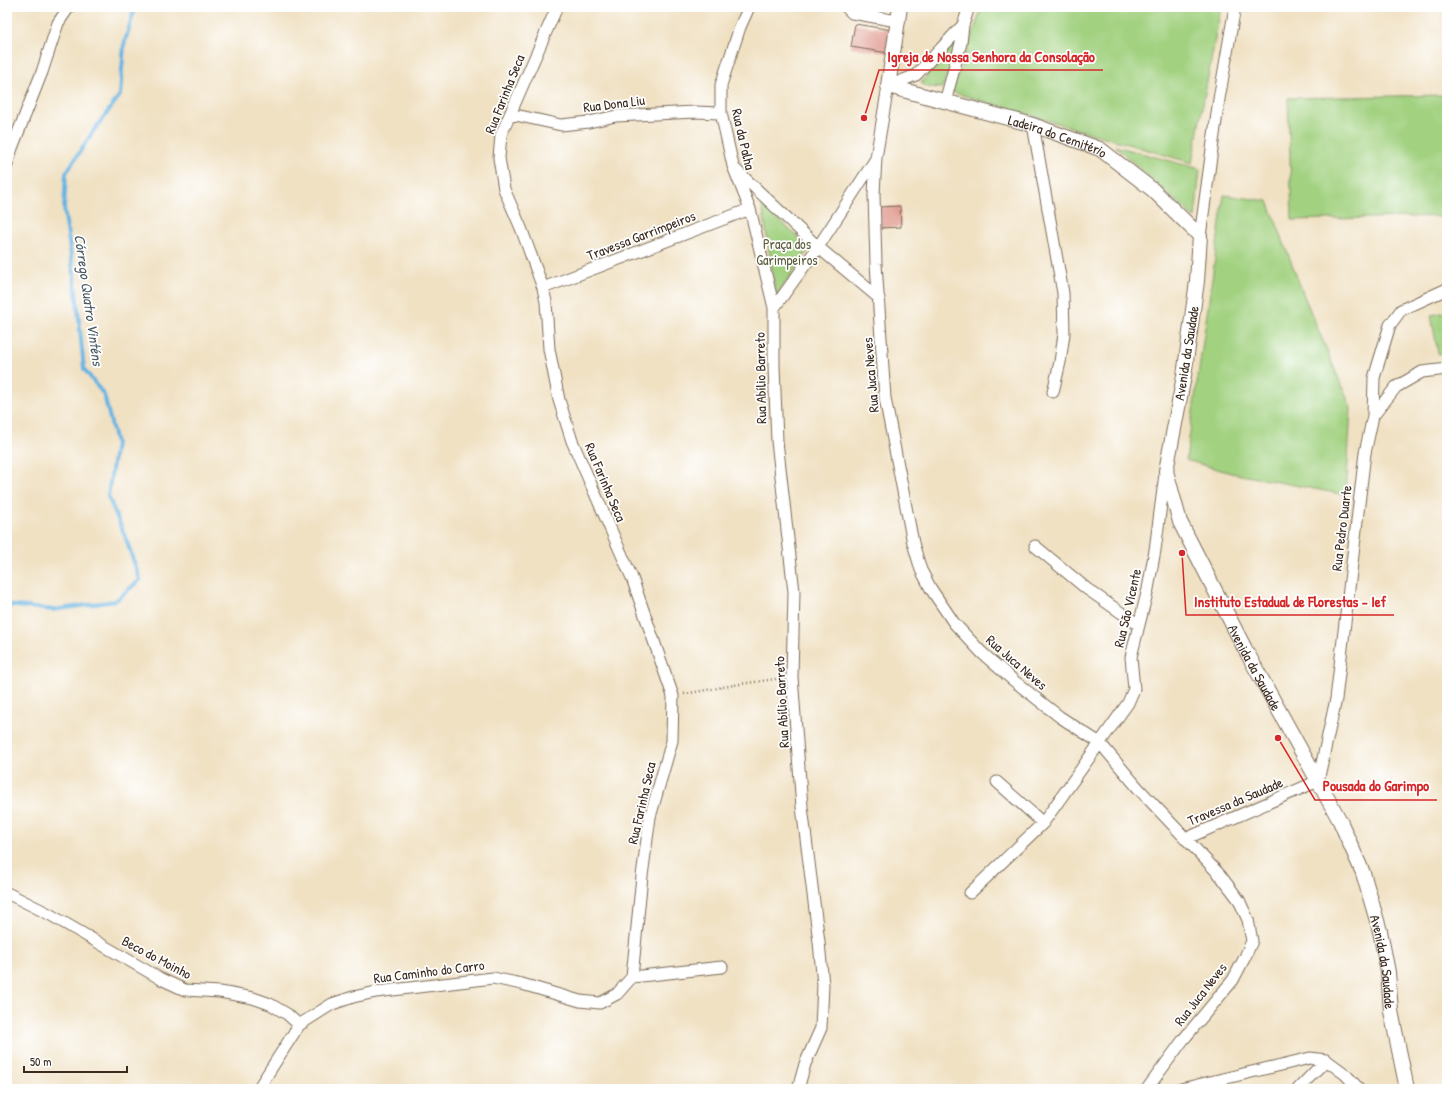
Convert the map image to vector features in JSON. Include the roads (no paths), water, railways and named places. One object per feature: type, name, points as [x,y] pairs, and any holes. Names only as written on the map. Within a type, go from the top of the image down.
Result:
[{"type":"street","points":[[7,165],[12,148],[42,72],[58,23],[69,7]]},
{"type":"street","name":"Rua Farinha Seca","points":[[557,7],[501,135],[499,158],[504,189],[521,228],[543,288],[546,302],[549,349],[559,400],[572,441],[632,578],[674,696],[672,741],[650,817],[642,876],[632,977]]},
{"type":"street","name":"Rua da Palha","points":[[749,7],[740,27],[721,85],[721,113],[733,166],[750,209],[774,308]]},
{"type":"street","points":[[846,7],[852,13],[898,14],[888,86],[916,75],[963,26]]},
{"type":"street","points":[[945,102],[969,7]]},
{"type":"street","name":"Avenida da Saudade","points":[[1235,7],[1220,92],[1200,236],[1197,281],[1184,376],[1166,470],[1180,522],[1245,649],[1340,821],[1363,873],[1378,924],[1388,972],[1391,1011],[1404,1087]]},
{"type":"street","name":"Ladeira do Cemitério","points":[[888,86],[1033,126],[1100,149],[1153,190],[1200,236]]},
{"type":"street","name":"Rua Juca Neves","points":[[888,86],[876,158],[874,194],[874,228],[885,398],[913,543],[924,576],[954,623],[982,652],[1013,680],[1060,717],[1100,743],[1138,788],[1220,875],[1238,900],[1248,920],[1252,941],[1233,980],[1182,1040],[1147,1089]]},
{"type":"street","name":"Rua Dona Liu","points":[[511,114],[561,125],[589,122],[616,116],[695,112],[721,113]]},
{"type":"street","points":[[1033,126],[1064,293],[1064,334],[1060,362],[1053,392]]},
{"type":"street","points":[[774,308],[818,247],[876,158]]},
{"type":"street","points":[[733,166],[818,247],[879,298]]},
{"type":"street","name":"Travessa Garrimpeiros","points":[[543,288],[750,209]]},
{"type":"street","points":[[1373,416],[1374,378],[1390,325],[1400,310],[1447,289]]},
{"type":"street","name":"Rua Abílio Barreto","points":[[774,308],[774,366],[777,441],[794,592],[792,677],[802,807],[823,985],[821,1028],[805,1064],[798,1089]]},
{"type":"street","name":"Rua Pedro Duarte","points":[[1318,781],[1336,699],[1365,453],[1373,416],[1396,387],[1422,372],[1447,369]]},
{"type":"street","name":"Rua São Vicente","points":[[970,893],[1043,823],[1128,703],[1134,688],[1131,657],[1154,558],[1166,470]]},
{"type":"street","points":[[1035,546],[1087,588],[1139,625]]},
{"type":"street","name":"Travessa da Saudade","points":[[1185,838],[1318,781]]},
{"type":"street","points":[[997,782],[1043,823]]},
{"type":"street","name":"Beco do Moinho","points":[[7,893],[49,914],[161,979],[185,990],[220,992],[253,998],[270,1004],[287,1014],[299,1025]]},
{"type":"street","points":[[632,977],[722,967]]},
{"type":"street","name":"Rua Caminho do Carro","points":[[258,1089],[299,1025],[332,1004],[353,997],[376,992],[493,978],[522,984],[580,1001],[600,1003],[617,994],[632,977]]},
{"type":"street","points":[[1181,1089],[1310,1058],[1326,1060],[1344,1074],[1359,1089]]},
{"type":"street","points":[[1298,1089],[1326,1060]]},
{"type":"waterway","name":"Córrego Quatro Vinténs","points":[[7,605],[53,610],[115,601],[140,580],[125,536],[108,496],[116,443],[104,395],[84,369],[76,290],[64,208],[66,173],[92,133],[120,95],[124,45],[135,7]]},
{"type":"place","name":"Igreja de Nossa Senhora da Consolação","points":[[864,118]]},
{"type":"place","name":"Instituto Estadual de Florestas - Ief","points":[[1182,553]]},
{"type":"place","name":"Pousada do Garimpo","points":[[1278,738]]},
{"type":"park label","name":"Praça dos Garimpeiros","points":[[787,252]]}]
